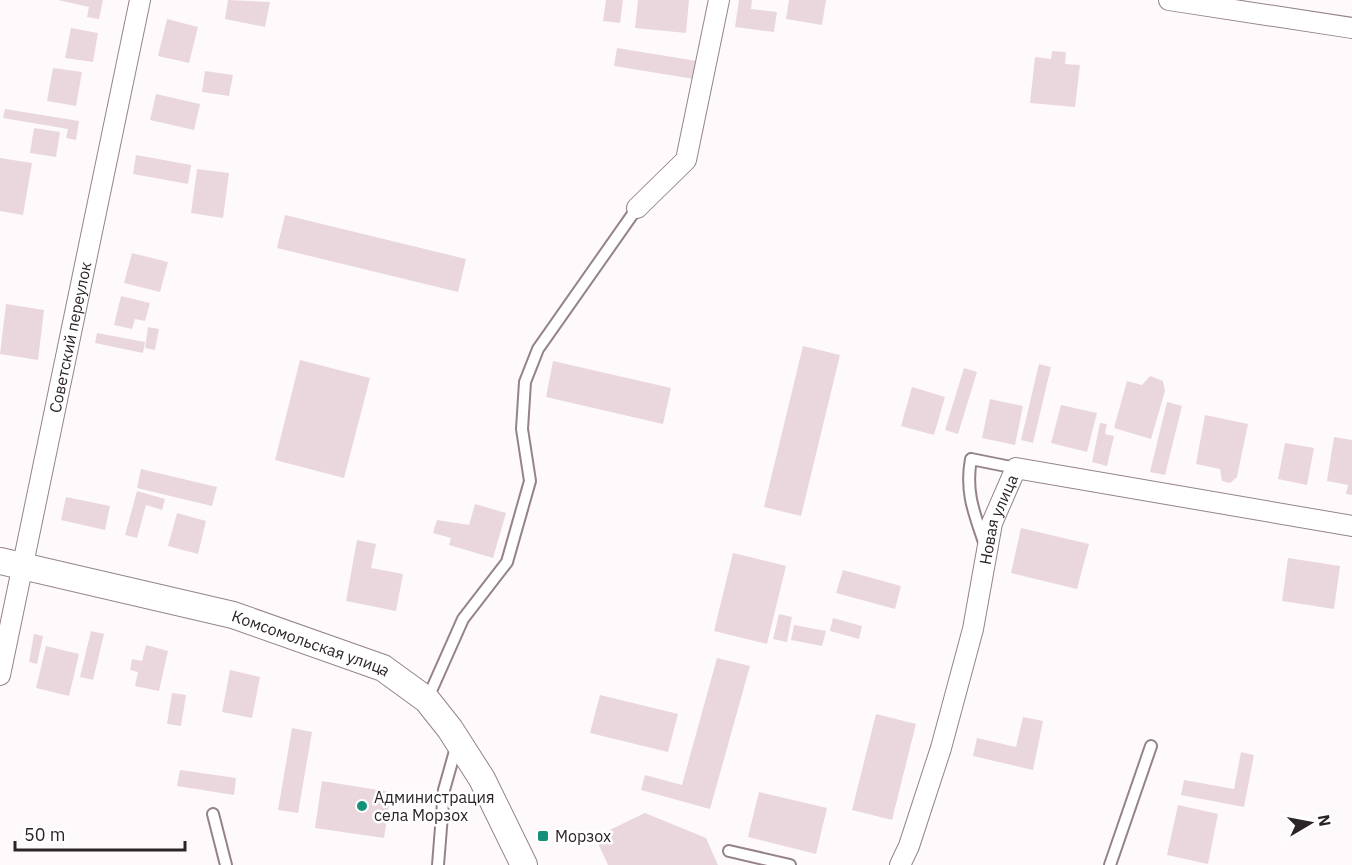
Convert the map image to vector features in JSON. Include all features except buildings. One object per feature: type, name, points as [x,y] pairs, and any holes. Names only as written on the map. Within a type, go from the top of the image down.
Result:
[{"type":"street","name":"Советский переулок","points":[[0,675],[11,564],[140,0]]},
{"type":"street","points":[[637,208],[686,160],[719,0]]},
{"type":"street","points":[[1169,0],[1224,4],[1352,28]]},
{"type":"street","name":"Новая улица","points":[[900,865],[909,846],[941,748],[973,629],[992,523],[1016,468],[1352,526]]},
{"type":"street","name":"Комсомольская улица","points":[[11,564],[233,615],[383,668],[426,700],[458,740],[482,779],[524,865]]},
{"type":"lane","points":[[426,700],[463,619],[507,562],[530,481],[522,429],[525,382],[538,349],[637,208]]},
{"type":"lane","points":[[987,550],[972,508],[967,481],[971,459],[1016,468]]},
{"type":"lane","points":[[438,865],[444,790],[458,740]]},
{"type":"lane","points":[[1110,865],[1151,746]]},
{"type":"lane","points":[[213,814],[226,865]]},
{"type":"lane","points":[[729,851],[790,865]]},
{"type":"place","name":"Администрация села Морзох","points":[[362,806]]},
{"type":"place","name":"Морзох","points":[[543,836]]}]
